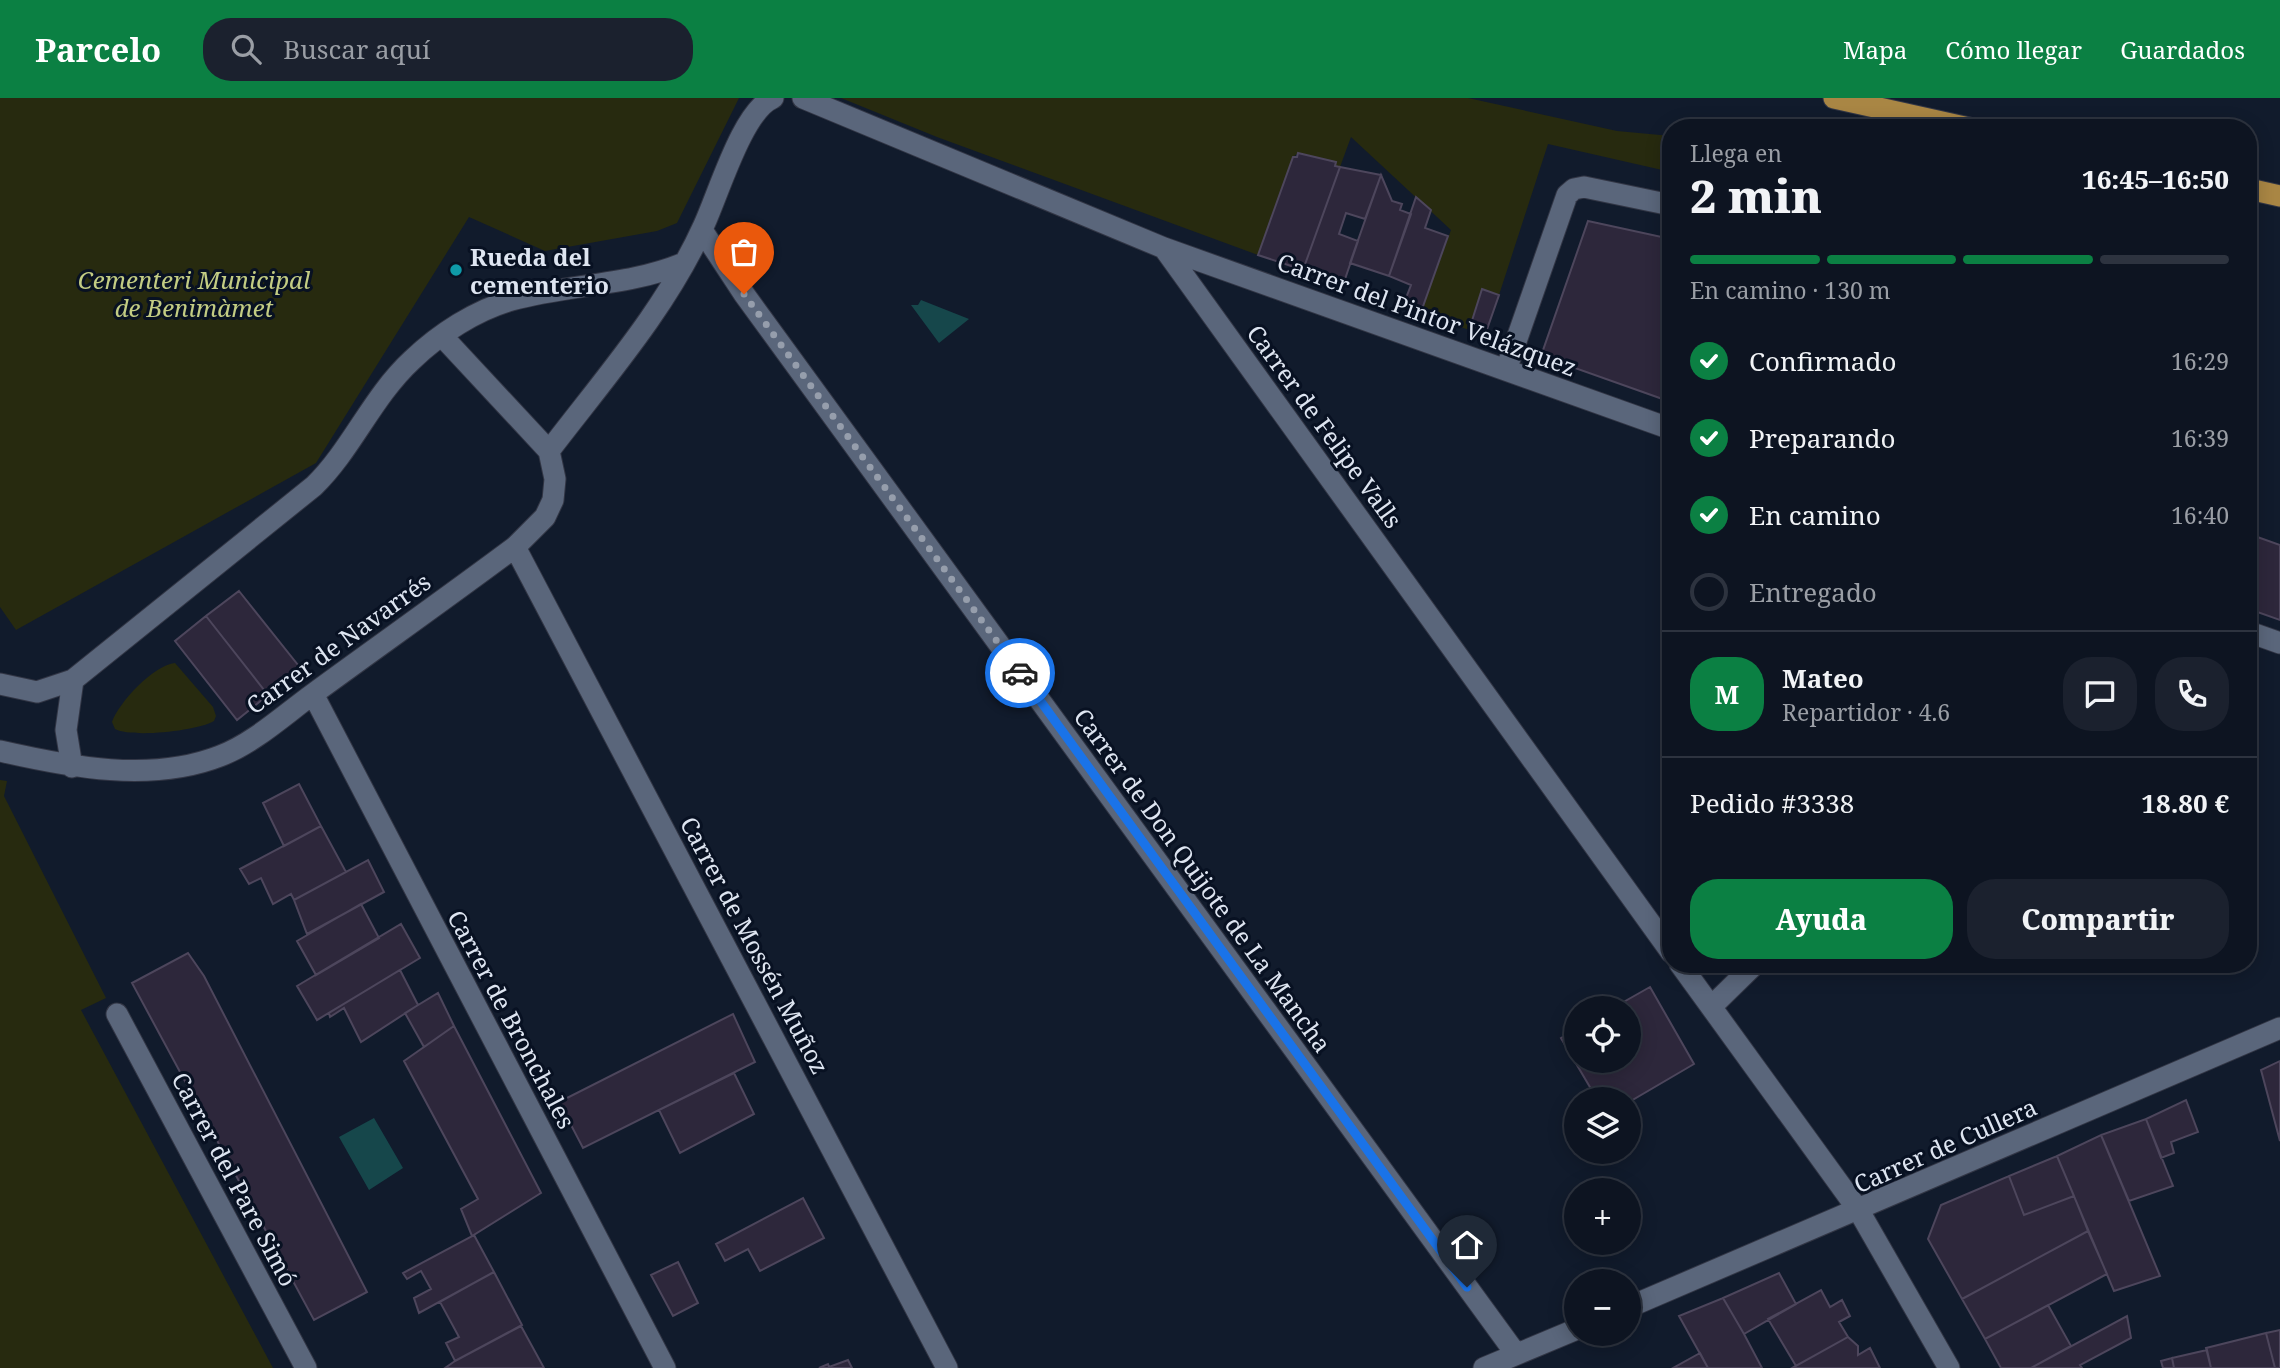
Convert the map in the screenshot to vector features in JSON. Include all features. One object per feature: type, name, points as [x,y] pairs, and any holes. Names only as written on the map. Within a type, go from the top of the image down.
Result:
[{"type":"highway","points":[[1834,98],[1928,119]]},
{"type":"highway","points":[[2257,191],[2280,196]]},
{"type":"street","points":[[803,98],[1164,248]]},
{"type":"street","points":[[442,336],[549,451],[652,315],[702,230],[751,117],[769,100]]},
{"type":"street","points":[[1506,370],[1562,203],[1574,188],[1595,189],[1662,203]]},
{"type":"street","name":"Carrer de Don Quijote de La Mancha","points":[[702,230],[744,294],[1516,1354]]},
{"type":"street","name":"Carrer del Pintor Velázquez","points":[[1164,248],[1662,426]]},
{"type":"street","name":"Carrer de Felipe Valls","points":[[1164,248],[1662,940]]},
{"type":"street","points":[[0,684],[37,692],[73,680],[314,486],[328,472],[390,381],[442,336],[477,314],[512,300],[630,281],[684,263]]},
{"type":"street","name":"Carrer de Navarrés","points":[[0,751],[72,767],[186,765],[221,755],[271,725],[515,547],[545,517],[553,500],[555,479],[549,451]]},
{"type":"street","name":"Carrer de Mossén Muñoz","points":[[515,547],[947,1368]]},
{"type":"street","points":[[2257,635],[2280,643]]},
{"type":"street","points":[[72,767],[66,730],[73,680]]},
{"type":"street","name":"Carrer de Bronchales","points":[[313,694],[665,1368]]},
{"type":"street","points":[[1686,973],[1859,1211],[1949,1368]]},
{"type":"street","points":[[1711,1007],[1746,973]]},
{"type":"street","name":"Carrer del Pare Simó","points":[[117,1014],[306,1368]]},
{"type":"street","name":"Carrer de Cullera","points":[[1641,1302],[1859,1211],[2280,1028]]},
{"type":"street","points":[[1484,1368],[1564,1334]]},
{"type":"green space","name":"Cementeri Municipal de Benimàmet","points":[[0,98],[739,98],[677,223],[657,231],[545,251],[469,217],[316,463],[16,630],[0,607]]},
{"type":"green space","points":[[841,98],[1468,98],[1617,131],[1662,135],[1662,170],[1548,144],[1499,295],[1482,289],[1469,330],[1421,312],[1451,230],[1351,137],[1340,167],[1335,166],[1335,162],[1298,153],[1293,157],[1258,255],[937,137]]},
{"type":"green space","points":[[175,663],[213,707],[216,716],[214,721],[194,728],[164,732],[135,733],[115,729],[112,722],[129,695],[157,670]]},
{"type":"green space","points":[[0,780],[7,781],[4,796],[106,998],[81,1010],[273,1368],[0,1368]]},
{"type":"shaded area","points":[[921,300],[969,319],[939,343],[911,305],[918,305]]},
{"type":"shaded area","points":[[374,1118],[403,1168],[369,1190],[339,1137]]},
{"type":"building","points":[[1298,153],[1336,162],[1335,166],[1340,167],[1303,270],[1258,255],[1293,157],[1297,157]]},
{"type":"building","points":[[1340,167],[1381,175],[1365,219],[1346,213],[1339,234],[1358,241],[1343,285],[1303,270]]},
{"type":"building","points":[[1381,175],[1392,201],[1402,204],[1400,210],[1411,214],[1389,276],[1350,263]]},
{"type":"building","points":[[1416,197],[1431,210],[1425,228],[1448,236],[1421,312],[1403,306],[1411,285],[1389,276]]},
{"type":"building","points":[[1588,221],[1662,237],[1662,399],[1541,356]]},
{"type":"building","points":[[1482,289],[1499,295],[1485,335],[1469,330]]},
{"type":"building","points":[[2257,537],[2280,545],[2280,620],[2257,612]]},
{"type":"building","points":[[239,591],[302,670],[268,695],[206,616]]},
{"type":"building","points":[[206,616],[268,695],[237,720],[175,641]]},
{"type":"building","points":[[299,784],[321,826],[284,846],[263,803]]},
{"type":"building","points":[[321,826],[346,872],[294,900],[291,894],[273,904],[261,878],[249,884],[240,869]]},
{"type":"building","points":[[368,860],[384,892],[307,934],[294,900]]},
{"type":"building","points":[[361,904],[379,938],[316,975],[297,941]]},
{"type":"building","points":[[401,924],[420,958],[317,1020],[297,986]]},
{"type":"building","points":[[188,953],[204,976],[367,1292],[314,1320],[132,983]]},
{"type":"building","points":[[400,970],[418,1005],[361,1042],[344,1008],[330,1017],[329,1013]]},
{"type":"building","points":[[1650,987],[1694,1064],[1641,1095],[1641,1087],[1590,1087],[1582,1073],[1641,1073],[1641,996],[1634,996]]},
{"type":"building","points":[[438,993],[454,1026],[424,1047],[405,1013]]},
{"type":"building","points":[[733,1014],[755,1062],[583,1148],[559,1102]]},
{"type":"building","points":[[454,1026],[541,1193],[472,1236],[461,1209],[478,1199],[404,1061]]},
{"type":"building","points":[[2280,1061],[2280,1141],[2261,1070]]},
{"type":"building","points":[[734,1073],[754,1114],[680,1153],[659,1110]]},
{"type":"building","points":[[2186,1100],[2198,1132],[2171,1142],[2174,1153],[2161,1158],[2146,1119]]},
{"type":"building","points":[[2146,1119],[2173,1186],[2129,1201],[2101,1135]]},
{"type":"building","points":[[2101,1135],[2160,1276],[2114,1291],[2057,1156]]},
{"type":"building","points":[[2057,1156],[2074,1196],[2024,1215],[2009,1176]]},
{"type":"building","points":[[2009,1176],[2024,1215],[2074,1196],[2088,1231],[1962,1299],[1928,1239],[1941,1205]]},
{"type":"building","points":[[803,1198],[824,1238],[760,1271],[748,1249],[725,1261],[716,1244]]},
{"type":"building","points":[[2088,1231],[2107,1274],[1985,1339],[1962,1299]]},
{"type":"building","points":[[474,1235],[494,1272],[419,1313],[414,1298],[431,1289],[421,1271],[407,1279],[403,1273]]},
{"type":"building","points":[[678,1262],[698,1303],[673,1316],[651,1275]]},
{"type":"building","points":[[494,1272],[522,1325],[455,1361],[446,1343],[459,1337],[440,1302]]},
{"type":"building","points":[[1779,1273],[1796,1304],[1744,1334],[1723,1298]]},
{"type":"building","points":[[1821,1290],[1830,1307],[1842,1300],[1850,1316],[1839,1322],[1848,1337],[1796,1366],[1768,1319]]},
{"type":"building","points":[[1723,1298],[1762,1368],[1708,1368],[1679,1316]]},
{"type":"building","points":[[2048,1305],[2071,1346],[2031,1368],[2001,1368],[1985,1339]]},
{"type":"building","points":[[2127,1316],[2131,1338],[2080,1365],[2082,1368],[2031,1368]]},
{"type":"building","points":[[521,1326],[544,1368],[445,1368],[455,1361]]},
{"type":"building","points":[[2280,1330],[2280,1368],[2275,1368],[2266,1333]]},
{"type":"building","points":[[2266,1333],[2275,1368],[2211,1368],[2206,1348]]},
{"type":"building","points":[[1848,1337],[1858,1346],[1858,1355],[1870,1348],[1880,1368],[1792,1368]]},
{"type":"building","points":[[2207,1350],[2211,1368],[2174,1368],[2172,1358]]},
{"type":"building","points":[[1700,1353],[1708,1368],[1673,1368]]},
{"type":"building","points":[[2172,1358],[2174,1368],[2163,1368],[2161,1361]]},
{"type":"building","points":[[848,1360],[852,1368],[819,1368],[828,1364],[829,1367]]},
{"type":"way so far","points":[[744,294],[1020,673]]},
{"type":"place","name":"Rueda del cementerio","points":[[456,270]]},
{"type":"route","points":[[1020,673],[1467,1287]]}]
